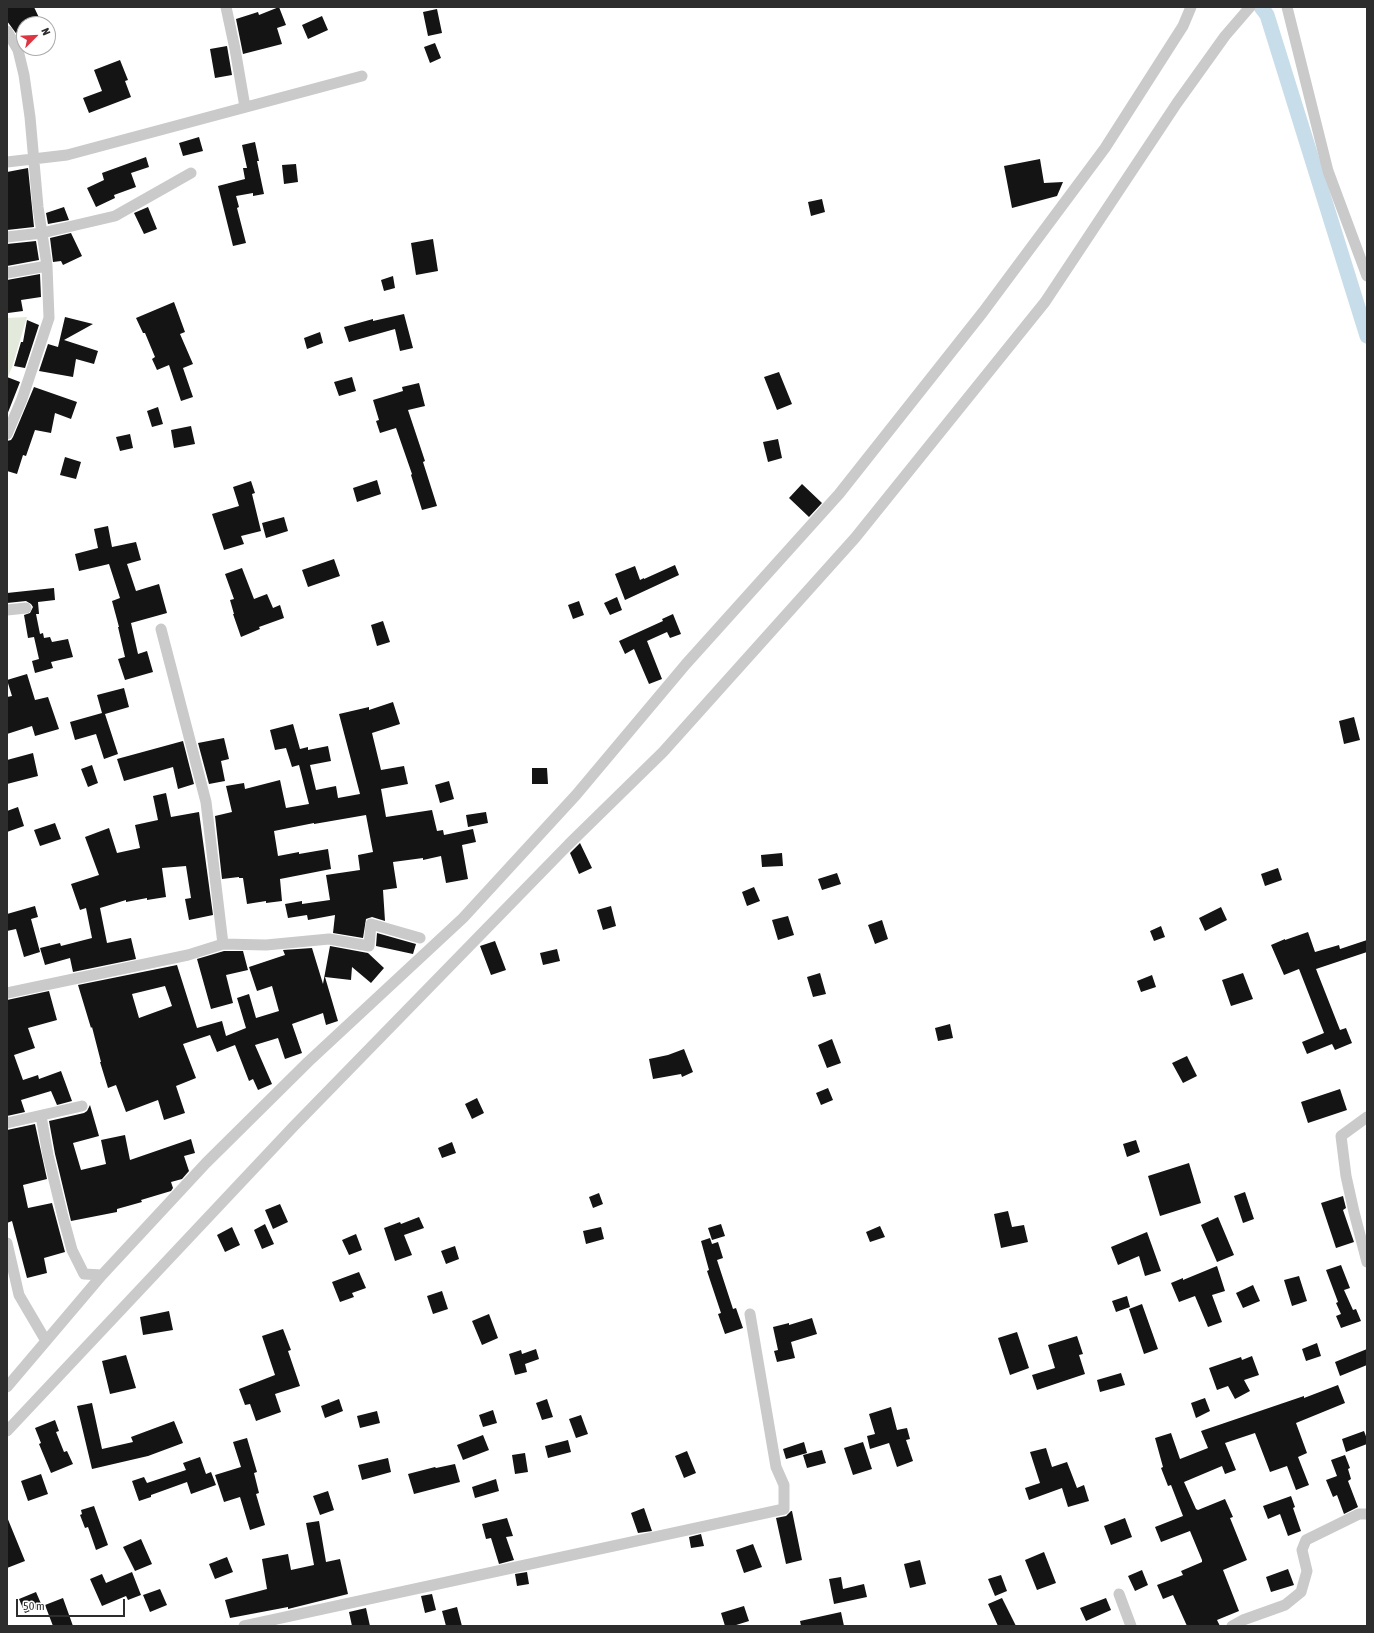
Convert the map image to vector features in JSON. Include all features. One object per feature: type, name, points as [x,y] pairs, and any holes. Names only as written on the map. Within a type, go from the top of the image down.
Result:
[{"type":"street","points":[[226,7],[245,107]]},
{"type":"street","points":[[7,1387],[102,1275],[206,1163],[308,1062],[463,918],[576,795],[686,664],[839,494],[983,312],[1105,148],[1183,26],[1192,7]]},
{"type":"street","points":[[1287,7],[1328,171],[1367,276]]},
{"type":"street","points":[[7,1431],[299,1121],[568,844],[663,752],[855,538],[1045,302],[1177,103],[1225,36],[1248,9]]},
{"type":"street","points":[[7,32],[18,50],[24,75],[35,159],[38,207],[47,266],[49,318],[22,399],[8,428]]},
{"type":"street","points":[[7,162],[67,155],[362,76]]},
{"type":"street","points":[[7,237],[42,233],[115,216],[191,174]]},
{"type":"street","points":[[7,273],[47,266]]},
{"type":"street","points":[[7,610],[26,608]]},
{"type":"street","points":[[161,629],[206,802],[223,944]]},
{"type":"street","points":[[7,993],[188,955],[223,944],[266,945],[329,939],[369,946],[371,924],[420,938]]},
{"type":"street","points":[[7,1123],[82,1106]]},
{"type":"street","points":[[42,1116],[48,1155],[72,1250],[84,1274],[102,1275]]},
{"type":"street","points":[[1367,1117],[1341,1136],[1351,1198],[1367,1262]]},
{"type":"street","points":[[7,1243],[19,1295],[46,1341]]},
{"type":"street","points":[[244,1626],[784,1509],[784,1485],[776,1467],[750,1314]]},
{"type":"street","points":[[1232,1626],[1243,1620],[1286,1605],[1301,1592],[1307,1571],[1302,1550],[1306,1540],[1335,1524],[1359,1514],[1367,1514]]},
{"type":"street","points":[[1118,1594],[1131,1626]]},
{"type":"green space","points":[[27,317],[12,367],[7,379],[7,318]]},
{"type":"building","points":[[7,7],[34,7],[38,16],[16,16],[16,33],[7,21]]},
{"type":"building","points":[[279,7],[286,25],[277,28],[282,44],[243,54],[236,19],[258,12],[259,15]]},
{"type":"building","points":[[437,9],[442,33],[428,36],[423,12]]},
{"type":"building","points":[[322,16],[328,30],[308,39],[302,25]]},
{"type":"building","points":[[435,43],[441,58],[430,63],[424,47]]},
{"type":"building","points":[[227,46],[232,75],[215,78],[210,49]]},
{"type":"building","points":[[120,60],[128,80],[125,81],[131,97],[89,113],[83,98],[102,91],[94,70]]},
{"type":"building","points":[[199,137],[203,151],[183,156],[179,143]]},
{"type":"building","points":[[255,142],[259,161],[257,161],[264,194],[253,196],[253,193],[236,196],[239,207],[237,208],[246,243],[233,246],[218,186],[245,179],[243,168],[247,168],[242,145]]},
{"type":"building","points":[[146,157],[149,167],[131,173],[136,187],[114,195],[115,198],[96,207],[87,188],[104,180],[102,173]]},
{"type":"building","points":[[1040,159],[1044,183],[1063,182],[1057,196],[1012,208],[1004,166]]},
{"type":"building","points":[[296,164],[298,182],[284,184],[282,165]]},
{"type":"building","points":[[28,168],[34,227],[7,230],[7,172]]},
{"type":"building","points":[[822,199],[825,212],[811,216],[808,202]]},
{"type":"building","points":[[64,207],[69,220],[48,224],[46,213]]},
{"type":"building","points":[[148,207],[157,229],[144,234],[134,213]]},
{"type":"building","points":[[71,233],[82,256],[63,265],[61,261],[53,262],[50,238]]},
{"type":"building","points":[[433,239],[438,271],[416,275],[411,243]]},
{"type":"building","points":[[36,241],[39,260],[7,266],[7,244]]},
{"type":"building","points":[[40,274],[41,297],[21,300],[23,311],[8,313],[7,280]]},
{"type":"building","points":[[393,276],[395,288],[384,291],[381,280]]},
{"type":"building","points":[[174,302],[185,332],[180,334],[193,364],[183,368],[193,397],[181,401],[169,365],[157,370],[152,359],[155,357],[145,333],[143,333],[136,318]]},
{"type":"building","points":[[404,314],[413,348],[400,351],[395,329],[349,342],[344,327],[373,319],[373,321]]},
{"type":"building","points":[[65,317],[93,324],[64,340],[98,351],[94,364],[76,359],[73,377],[39,371],[48,344],[58,347]]},
{"type":"building","points":[[27,320],[39,325],[25,368],[14,366],[21,342],[23,342]]},
{"type":"building","points":[[320,332],[323,343],[307,349],[304,338]]},
{"type":"building","points":[[779,372],[792,404],[777,410],[764,377]]},
{"type":"building","points":[[7,377],[20,382],[7,415]]},
{"type":"building","points":[[352,377],[356,391],[339,396],[334,382]]},
{"type":"building","points":[[419,383],[425,406],[408,410],[425,461],[423,462],[437,506],[422,510],[411,475],[412,474],[396,428],[380,433],[376,421],[379,420],[373,400],[403,391],[402,387]]},
{"type":"building","points":[[34,387],[77,402],[71,419],[55,413],[51,433],[35,430],[26,456],[23,455],[17,474],[7,471],[7,441],[11,440],[13,437]]},
{"type":"building","points":[[158,407],[163,424],[152,427],[147,411]]},
{"type":"building","points":[[191,426],[195,444],[174,448],[171,430]]},
{"type":"building","points":[[130,434],[133,448],[120,451],[116,437]]},
{"type":"building","points":[[778,439],[782,458],[768,462],[763,442]]},
{"type":"building","points":[[65,457],[81,462],[76,479],[60,475]]},
{"type":"building","points":[[377,480],[381,494],[357,502],[353,488]]},
{"type":"building","points":[[251,481],[255,493],[252,494],[261,531],[241,536],[244,544],[224,550],[212,514],[239,506],[233,487]]},
{"type":"building","points":[[802,484],[822,503],[809,517],[789,498]]},
{"type":"building","points":[[284,517],[288,531],[266,538],[262,523]]},
{"type":"building","points":[[108,526],[112,547],[136,542],[141,560],[127,564],[136,591],[159,584],[167,613],[131,623],[138,654],[147,651],[153,672],[125,680],[118,659],[125,657],[112,601],[120,598],[109,564],[79,571],[75,554],[98,548],[94,529]]},
{"type":"building","points":[[334,559],[340,576],[308,587],[302,570]]},
{"type":"building","points":[[675,565],[679,575],[625,600],[615,574],[635,566],[640,580]]},
{"type":"building","points":[[242,568],[254,599],[267,594],[273,608],[280,605],[284,618],[259,627],[260,629],[241,637],[230,600],[234,599],[225,574]]},
{"type":"building","points":[[54,588],[55,600],[38,602],[39,614],[36,614],[40,634],[43,633],[44,638],[50,637],[52,642],[68,639],[73,657],[51,662],[53,668],[35,673],[32,661],[39,659],[34,637],[28,638],[24,615],[30,613],[33,607],[26,601],[7,603],[7,593]]},
{"type":"building","points":[[617,597],[622,610],[610,615],[604,603]]},
{"type":"building","points":[[579,601],[584,615],[573,619],[568,605]]},
{"type":"building","points":[[673,614],[681,634],[670,638],[667,632],[647,641],[662,679],[649,684],[634,649],[625,654],[619,641],[663,621],[662,619]]},
{"type":"building","points":[[383,621],[390,642],[377,646],[371,625]]},
{"type":"building","points":[[27,674],[35,700],[48,697],[59,729],[35,736],[32,726],[7,734],[7,697],[12,696],[7,680]]},
{"type":"building","points":[[124,688],[129,707],[105,714],[118,754],[104,759],[96,734],[75,740],[70,722],[102,713],[97,695]]},
{"type":"building","points":[[393,702],[400,724],[372,733],[381,770],[404,766],[408,784],[381,789],[386,817],[432,810],[437,831],[443,830],[444,835],[473,829],[476,842],[462,845],[468,879],[446,883],[441,856],[423,860],[423,858],[393,862],[397,888],[383,890],[385,921],[372,917],[366,919],[363,938],[333,933],[335,915],[308,920],[307,915],[288,918],[285,904],[302,901],[302,904],[330,900],[326,875],[360,870],[358,855],[373,852],[366,815],[274,831],[278,856],[328,849],[331,869],[280,879],[282,901],[266,903],[266,901],[247,904],[243,878],[222,879],[215,816],[232,812],[226,786],[244,783],[245,789],[280,780],[286,808],[309,804],[299,765],[292,767],[286,748],[275,750],[270,730],[293,724],[300,749],[308,747],[308,750],[328,746],[331,761],[310,765],[316,790],[336,786],[338,798],[360,794],[339,714],[369,707],[369,710]]},
{"type":"building","points":[[1354,717],[1360,740],[1344,744],[1339,721]]},
{"type":"building","points":[[224,738],[229,759],[221,761],[225,781],[209,784],[198,743]]},
{"type":"building","points":[[183,741],[194,784],[178,789],[173,767],[124,781],[117,759]]},
{"type":"building","points":[[33,753],[38,776],[7,784],[7,760]]},
{"type":"building","points":[[92,765],[98,783],[88,787],[81,769]]},
{"type":"building","points":[[532,768],[547,768],[548,784],[532,784]]},
{"type":"building","points":[[449,781],[454,799],[440,803],[435,785]]},
{"type":"building","points":[[166,793],[171,817],[199,812],[213,915],[189,920],[185,899],[191,898],[186,866],[162,868],[166,897],[147,900],[147,898],[126,902],[126,900],[100,908],[107,943],[131,938],[136,959],[73,972],[70,958],[45,965],[40,948],[60,943],[61,946],[92,938],[86,908],[80,910],[71,884],[99,875],[85,837],[109,828],[117,853],[140,848],[135,825],[158,820],[153,796]]},
{"type":"building","points":[[18,807],[24,826],[7,832],[7,811]]},
{"type":"building","points":[[486,812],[488,823],[468,827],[466,815]]},
{"type":"building","points":[[55,823],[61,839],[40,846],[34,830]]},
{"type":"building","points":[[580,843],[592,868],[579,874],[570,853]]},
{"type":"building","points":[[782,853],[783,866],[762,867],[761,855]]},
{"type":"building","points":[[1278,868],[1282,880],[1265,886],[1261,874]]},
{"type":"building","points":[[837,873],[841,884],[822,890],[818,879]]},
{"type":"building","points":[[754,887],[760,901],[747,906],[742,892]]},
{"type":"building","points":[[35,906],[38,917],[31,919],[40,952],[24,957],[16,929],[7,931],[7,914]]},
{"type":"building","points":[[611,906],[616,926],[603,930],[597,910]]},
{"type":"building","points":[[1221,907],[1227,920],[1205,931],[1199,918]]},
{"type":"building","points":[[788,916],[794,935],[778,940],[772,920]]},
{"type":"building","points":[[882,920],[888,939],[875,944],[868,925]]},
{"type":"building","points":[[1161,926],[1165,937],[1154,941],[1150,931]]},
{"type":"building","points":[[1308,932],[1315,952],[1339,945],[1340,949],[1367,940],[1367,952],[1316,969],[1340,1030],[1346,1028],[1352,1043],[1335,1050],[1332,1044],[1307,1054],[1302,1042],[1324,1033],[1299,969],[1284,975],[1271,945]]},
{"type":"building","points":[[377,933],[416,944],[413,954],[376,946]]},
{"type":"building","points":[[495,941],[506,970],[491,975],[480,946]]},
{"type":"building","points":[[330,946],[368,953],[384,968],[371,983],[352,967],[351,980],[325,977],[338,1021],[326,1025],[323,1013],[292,1024],[302,1053],[285,1059],[278,1038],[255,1045],[272,1084],[258,1090],[253,1079],[249,1081],[235,1045],[217,1052],[210,1035],[183,1044],[196,1078],[176,1086],[185,1113],[164,1120],[158,1100],[126,1112],[116,1085],[108,1088],[92,1027],[91,1028],[78,985],[177,965],[197,1028],[222,1021],[226,1036],[246,1028],[237,998],[249,994],[256,1018],[279,1011],[272,986],[257,991],[249,967],[285,955],[283,950],[312,948],[323,984]],"holes":[[[165,986],[172,1006],[139,1018],[132,994]]]},
{"type":"building","points":[[557,949],[560,961],[543,965],[540,953]]},
{"type":"building","points":[[224,951],[243,951],[248,970],[226,975],[233,1003],[211,1009],[197,959]]},
{"type":"building","points":[[820,973],[826,994],[813,997],[807,977]]},
{"type":"building","points":[[1243,973],[1253,999],[1231,1006],[1222,980]]},
{"type":"building","points":[[1152,975],[1156,987],[1141,992],[1137,981]]},
{"type":"building","points":[[49,991],[57,1020],[28,1028],[35,1048],[14,1055],[23,1080],[38,1075],[39,1079],[61,1071],[72,1101],[57,1105],[51,1091],[21,1100],[25,1112],[7,1116],[7,1000]]},
{"type":"building","points":[[950,1024],[953,1038],[938,1041],[935,1028]]},
{"type":"building","points":[[832,1039],[841,1063],[827,1068],[818,1045]]},
{"type":"building","points":[[684,1049],[693,1072],[682,1077],[681,1074],[653,1079],[649,1059],[668,1055]]},
{"type":"building","points":[[1187,1056],[1197,1076],[1183,1083],[1172,1063]]},
{"type":"building","points":[[828,1088],[833,1100],[821,1105],[816,1093]]},
{"type":"building","points":[[1340,1089],[1347,1110],[1308,1123],[1301,1102]]},
{"type":"building","points":[[477,1098],[484,1113],[472,1119],[465,1104]]},
{"type":"building","points":[[90,1105],[99,1136],[73,1143],[81,1170],[106,1164],[101,1140],[125,1135],[130,1160],[191,1139],[195,1153],[184,1156],[189,1171],[182,1179],[171,1182],[173,1188],[171,1191],[141,1200],[142,1202],[117,1209],[117,1212],[71,1221],[55,1154],[49,1121],[84,1113]]},
{"type":"building","points":[[35,1124],[47,1179],[23,1185],[28,1208],[52,1203],[65,1252],[44,1258],[47,1273],[27,1278],[12,1221],[7,1223],[7,1130]]},
{"type":"building","points":[[1136,1140],[1140,1152],[1127,1157],[1123,1144]]},
{"type":"building","points":[[452,1142],[456,1153],[442,1158],[438,1148]]},
{"type":"building","points":[[1189,1163],[1201,1203],[1160,1216],[1148,1176]]},
{"type":"building","points":[[1245,1192],[1254,1219],[1243,1223],[1234,1196]]},
{"type":"building","points":[[599,1193],[603,1204],[593,1208],[589,1197]]},
{"type":"building","points":[[1343,1196],[1346,1208],[1343,1210],[1354,1242],[1336,1248],[1321,1203]]},
{"type":"building","points":[[280,1204],[288,1222],[273,1229],[265,1210]]},
{"type":"building","points":[[1008,1211],[1012,1227],[1024,1225],[1028,1242],[1001,1248],[994,1214]]},
{"type":"building","points":[[419,1217],[424,1228],[404,1235],[412,1255],[395,1261],[384,1228],[400,1222],[401,1224]]},
{"type":"building","points":[[1218,1217],[1234,1255],[1217,1262],[1201,1225]]},
{"type":"building","points":[[265,1224],[274,1244],[262,1249],[254,1230]]},
{"type":"building","points":[[721,1224],[725,1236],[712,1240],[708,1228]]},
{"type":"building","points":[[880,1226],[885,1237],[870,1242],[866,1232]]},
{"type":"building","points":[[232,1227],[240,1245],[225,1252],[217,1235]]},
{"type":"building","points":[[601,1227],[604,1239],[586,1244],[583,1231]]},
{"type":"building","points":[[1147,1232],[1161,1271],[1145,1276],[1139,1256],[1118,1265],[1111,1247]]},
{"type":"building","points":[[356,1234],[362,1250],[349,1255],[342,1240]]},
{"type":"building","points":[[710,1238],[712,1244],[718,1242],[723,1258],[717,1260],[733,1309],[736,1308],[743,1328],[725,1334],[718,1314],[721,1313],[707,1271],[709,1270],[701,1241]]},
{"type":"building","points":[[455,1246],[459,1259],[446,1264],[441,1251]]},
{"type":"building","points":[[1341,1265],[1350,1288],[1344,1290],[1353,1310],[1356,1309],[1361,1321],[1341,1328],[1336,1316],[1341,1314],[1336,1303],[1338,1302],[1326,1270]]},
{"type":"building","points":[[1217,1266],[1225,1291],[1212,1295],[1222,1322],[1208,1327],[1195,1296],[1179,1302],[1171,1283],[1183,1278],[1183,1280]]},
{"type":"building","points":[[359,1272],[366,1288],[352,1293],[354,1297],[340,1302],[332,1282]]},
{"type":"building","points":[[1299,1276],[1307,1301],[1292,1306],[1284,1280]]},
{"type":"building","points":[[1253,1285],[1260,1301],[1243,1308],[1236,1293]]},
{"type":"building","points":[[442,1291],[448,1309],[433,1314],[427,1296]]},
{"type":"building","points":[[1127,1296],[1130,1307],[1116,1312],[1112,1301]]},
{"type":"building","points":[[1142,1304],[1158,1349],[1144,1354],[1129,1309]]},
{"type":"building","points":[[169,1311],[173,1330],[143,1335],[140,1317]]},
{"type":"building","points":[[489,1314],[498,1338],[482,1345],[472,1321]]},
{"type":"building","points":[[812,1318],[817,1334],[791,1342],[795,1358],[777,1362],[774,1351],[778,1350],[773,1327],[789,1323],[789,1325]]},
{"type":"building","points":[[283,1329],[291,1350],[288,1351],[300,1386],[275,1394],[281,1412],[256,1421],[250,1404],[245,1405],[239,1389],[275,1375],[262,1336]]},
{"type":"building","points":[[1017,1332],[1029,1368],[1010,1375],[998,1338]]},
{"type":"building","points":[[1077,1336],[1083,1354],[1079,1355],[1085,1374],[1037,1390],[1032,1375],[1055,1368],[1048,1345]]},
{"type":"building","points":[[1317,1343],[1321,1356],[1306,1361],[1302,1349]]},
{"type":"building","points":[[536,1349],[539,1359],[525,1364],[527,1372],[515,1375],[509,1354],[521,1350],[522,1354]]},
{"type":"building","points":[[1367,1349],[1367,1365],[1340,1376],[1335,1362]]},
{"type":"building","points":[[126,1355],[136,1388],[110,1394],[102,1361]]},
{"type":"building","points":[[1252,1356],[1259,1375],[1244,1380],[1250,1391],[1235,1399],[1228,1386],[1217,1390],[1209,1368],[1241,1357],[1242,1360]]},
{"type":"building","points":[[1121,1373],[1125,1385],[1100,1392],[1097,1380]]},
{"type":"building","points":[[1338,1385],[1345,1403],[1296,1423],[1307,1453],[1298,1457],[1309,1485],[1296,1490],[1287,1466],[1270,1472],[1255,1433],[1225,1443],[1236,1470],[1225,1474],[1222,1466],[1184,1482],[1196,1509],[1198,1510],[1225,1499],[1233,1517],[1230,1518],[1247,1560],[1223,1570],[1239,1611],[1217,1620],[1220,1626],[1187,1626],[1173,1595],[1163,1599],[1157,1585],[1183,1575],[1181,1571],[1202,1562],[1202,1560],[1190,1531],[1161,1542],[1155,1527],[1183,1516],[1171,1485],[1168,1486],[1161,1468],[1163,1467],[1155,1438],[1171,1433],[1180,1459],[1208,1448],[1201,1431],[1304,1396],[1304,1398]]},
{"type":"building","points":[[1205,1398],[1210,1411],[1196,1418],[1191,1403]]},
{"type":"building","points":[[339,1399],[343,1411],[325,1418],[321,1406]]},
{"type":"building","points":[[547,1399],[553,1417],[542,1420],[536,1403]]},
{"type":"building","points":[[92,1403],[102,1449],[133,1442],[131,1437],[174,1421],[183,1443],[148,1456],[92,1469],[77,1406]]},
{"type":"building","points":[[891,1407],[897,1430],[907,1428],[910,1439],[906,1440],[913,1461],[897,1467],[889,1443],[870,1449],[867,1436],[875,1434],[869,1414]]},
{"type":"building","points":[[493,1410],[497,1423],[483,1427],[479,1415]]},
{"type":"building","points":[[377,1411],[380,1423],[360,1428],[357,1416]]},
{"type":"building","points":[[581,1415],[588,1434],[576,1438],[569,1419]]},
{"type":"building","points":[[55,1420],[59,1431],[56,1432],[64,1452],[67,1451],[73,1464],[51,1473],[39,1444],[41,1443],[35,1428]]},
{"type":"building","points":[[1364,1431],[1367,1444],[1346,1452],[1342,1439]]},
{"type":"building","points":[[483,1435],[489,1450],[463,1460],[457,1445]]},
{"type":"building","points":[[247,1438],[257,1472],[254,1473],[259,1493],[256,1494],[265,1525],[250,1530],[240,1497],[224,1502],[215,1475],[241,1467],[233,1442]]},
{"type":"building","points":[[568,1440],[571,1452],[548,1458],[545,1446]]},
{"type":"building","points":[[804,1442],[807,1453],[786,1459],[783,1449]]},
{"type":"building","points":[[863,1442],[872,1469],[853,1475],[844,1448]]},
{"type":"building","points":[[1046,1448],[1052,1467],[1067,1462],[1077,1488],[1084,1485],[1089,1501],[1068,1507],[1062,1488],[1029,1500],[1025,1488],[1040,1483],[1030,1452]]},
{"type":"building","points":[[822,1450],[826,1463],[807,1468],[803,1455]]},
{"type":"building","points":[[687,1451],[696,1473],[684,1478],[675,1456]]},
{"type":"building","points":[[525,1453],[528,1472],[515,1474],[512,1455]]},
{"type":"building","points":[[1345,1455],[1350,1468],[1348,1469],[1351,1479],[1348,1481],[1358,1507],[1344,1514],[1337,1495],[1333,1497],[1326,1480],[1337,1476],[1331,1460]]},
{"type":"building","points":[[200,1457],[206,1474],[211,1472],[216,1485],[191,1494],[187,1482],[139,1501],[132,1481],[144,1477],[147,1483],[186,1470],[183,1463]]},
{"type":"building","points":[[388,1458],[391,1472],[362,1480],[358,1465]]},
{"type":"building","points":[[455,1464],[460,1482],[414,1494],[408,1474],[435,1467]]},
{"type":"building","points":[[41,1474],[48,1494],[28,1501],[21,1481]]},
{"type":"building","points":[[496,1479],[499,1491],[475,1498],[472,1487]]},
{"type":"building","points":[[328,1491],[334,1510],[320,1515],[313,1496]]},
{"type":"building","points":[[1291,1496],[1295,1507],[1293,1508],[1301,1531],[1288,1536],[1280,1514],[1268,1519],[1263,1506]]},
{"type":"building","points":[[94,1506],[108,1545],[96,1550],[88,1527],[85,1528],[80,1515],[82,1514],[81,1510]]},
{"type":"building","points":[[644,1508],[652,1531],[638,1533],[631,1513]]},
{"type":"building","points":[[791,1511],[802,1560],[786,1564],[776,1518],[786,1516]]},
{"type":"building","points":[[7,1517],[25,1561],[7,1568]]},
{"type":"building","points":[[507,1518],[513,1536],[506,1537],[514,1560],[499,1564],[491,1538],[486,1539],[482,1524]]},
{"type":"building","points":[[1125,1518],[1132,1537],[1111,1545],[1104,1526]]},
{"type":"building","points":[[319,1521],[326,1562],[340,1559],[348,1594],[288,1609],[288,1607],[230,1618],[225,1600],[267,1589],[262,1559],[288,1554],[291,1570],[314,1565],[306,1523]]},
{"type":"building","points":[[701,1534],[704,1546],[691,1548],[689,1537]]},
{"type":"building","points":[[141,1539],[152,1564],[135,1571],[123,1547]]},
{"type":"building","points":[[753,1544],[762,1567],[744,1573],[736,1550]]},
{"type":"building","points":[[1044,1552],[1056,1583],[1037,1590],[1025,1560]]},
{"type":"building","points":[[227,1557],[233,1572],[215,1579],[209,1564]]},
{"type":"building","points":[[920,1560],[926,1584],[910,1588],[904,1564]]},
{"type":"building","points":[[1288,1569],[1294,1585],[1271,1592],[1266,1577]]},
{"type":"building","points":[[1142,1570],[1148,1585],[1135,1591],[1128,1576]]},
{"type":"building","points":[[132,1572],[141,1595],[128,1600],[126,1596],[102,1606],[90,1579],[102,1574],[106,1583]]},
{"type":"building","points":[[527,1572],[529,1584],[517,1586],[515,1574]]},
{"type":"building","points":[[1001,1575],[1007,1591],[995,1596],[988,1579]]},
{"type":"building","points":[[841,1577],[843,1589],[864,1584],[867,1597],[834,1604],[829,1579]]},
{"type":"building","points":[[160,1589],[167,1605],[150,1612],[143,1595]]},
{"type":"building","points":[[36,1592],[42,1606],[25,1613],[19,1599]]},
{"type":"building","points":[[432,1594],[436,1610],[425,1613],[421,1596]]},
{"type":"building","points":[[63,1598],[73,1626],[53,1626],[45,1605]]},
{"type":"building","points":[[1002,1598],[1016,1626],[998,1626],[988,1604]]},
{"type":"building","points":[[1106,1598],[1111,1610],[1086,1621],[1080,1608]]},
{"type":"building","points":[[744,1606],[749,1621],[733,1626],[725,1626],[721,1613]]},
{"type":"building","points":[[457,1607],[462,1626],[446,1626],[442,1611]]},
{"type":"building","points":[[366,1608],[370,1626],[352,1626],[349,1612]]},
{"type":"building","points":[[841,1612],[844,1626],[801,1626],[800,1621]]},
{"type":"waterway","points":[[1261,7],[1267,15],[1367,336]]}]
